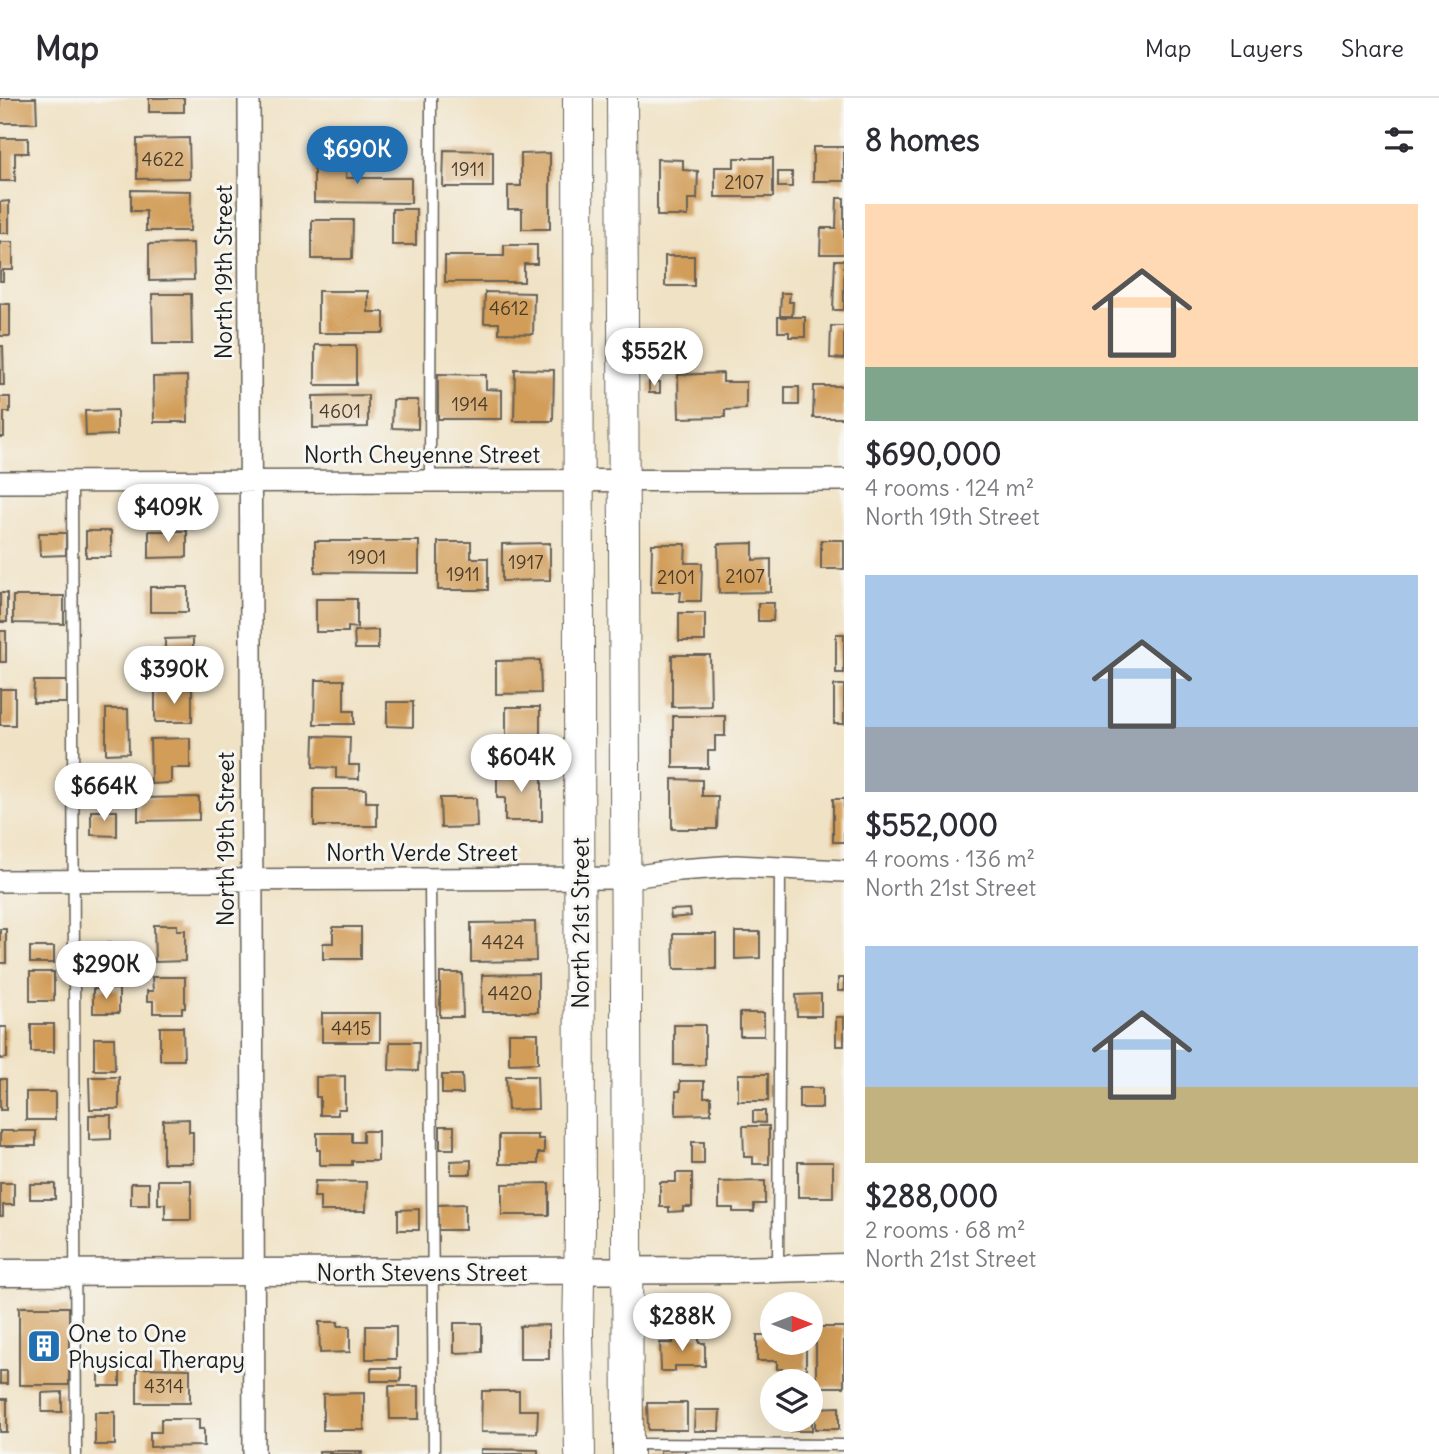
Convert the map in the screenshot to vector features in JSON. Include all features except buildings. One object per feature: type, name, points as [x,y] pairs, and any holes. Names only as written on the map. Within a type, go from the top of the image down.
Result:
[{"type":"main road","name":"North 21st Street","points":[[578,98],[580,1454]]},
{"type":"main road","name":"North 21st Street","points":[[622,98],[628,1449]]},
{"type":"street","name":"North 19th Street","points":[[249,98],[254,1454]]},
{"type":"street","name":"North Cheyenne Street","points":[[0,482],[844,480]]},
{"type":"street","name":"North Verde Street","points":[[0,881],[625,878],[679,870],[736,866],[844,871]]},
{"type":"street","name":"North Stevens Street","points":[[0,1273],[733,1270],[844,1267]]},
{"type":"lane","points":[[430,480],[431,98]]},
{"type":"lane","points":[[72,481],[76,1454]]},
{"type":"lane","points":[[778,1267],[780,868]]},
{"type":"lane","points":[[430,878],[434,1454]]},
{"type":"lane","points":[[628,1449],[844,1445]]},
{"type":"place","name":"One to One Physical Therapy","points":[[44,1346]]}]
